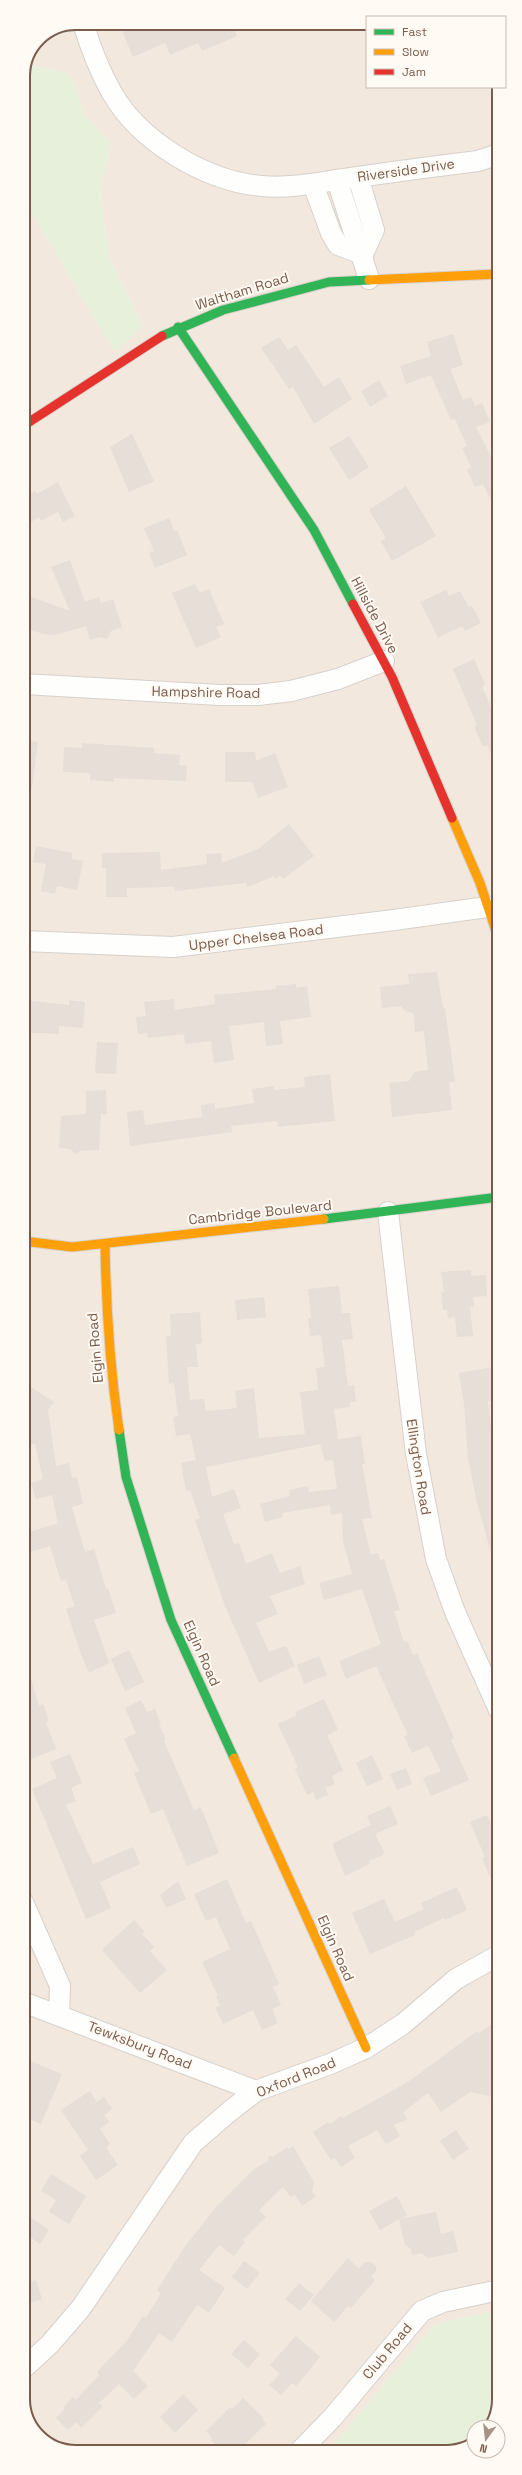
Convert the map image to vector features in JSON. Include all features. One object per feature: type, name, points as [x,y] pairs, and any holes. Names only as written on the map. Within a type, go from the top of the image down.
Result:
[{"type":"street","name":"Riverside Drive","points":[[85,30],[112,94],[130,117],[160,145],[189,165],[211,175],[235,182],[262,186],[313,184],[478,161],[492,156]]},
{"type":"street","points":[[358,177],[374,230],[363,254]]},
{"type":"street","points":[[337,180],[363,254],[369,279]]},
{"type":"street","points":[[313,184],[331,234],[338,245],[363,254]]},
{"type":"street","name":"Waltham Road","points":[[30,421],[153,340],[178,327],[223,310],[297,288],[329,282],[492,274]]},
{"type":"street","name":"Hillside Drive","points":[[178,327],[314,530],[384,661],[480,883],[492,921]]},
{"type":"street","name":"Hampshire Road","points":[[30,684],[220,695],[258,695],[291,691],[338,679],[384,661]]},
{"type":"street","name":"Upper Chelsea Road","points":[[30,941],[173,947],[487,907]]},
{"type":"street","name":"Cambridge Boulevard","points":[[30,1242],[72,1246],[105,1244],[388,1212],[492,1198]]},
{"type":"street","name":"Ellington Road","points":[[388,1212],[416,1454],[436,1559],[454,1612],[492,1695]]},
{"type":"street","name":"Elgin Road","points":[[105,1244],[106,1313],[112,1382],[126,1477],[144,1539],[171,1620],[366,2048]]},
{"type":"street","points":[[30,1918],[60,1986],[59,2015]]},
{"type":"street","name":"Oxford Road","points":[[30,2363],[50,2344],[81,2308],[192,2144],[256,2091],[330,2064],[366,2048],[402,2024],[456,1978],[492,1959]]},
{"type":"street","name":"Tewksbury Road","points":[[30,2005],[256,2091]]},
{"type":"street","name":"Club Road","points":[[306,2445],[333,2417],[422,2311],[443,2302],[492,2292]]},
{"type":"shaded area","points":[[366,30],[366,88],[492,88],[492,2312],[435,2324],[333,2445],[73,2445],[53,2439],[46,2434],[35,2419],[30,2405],[30,213],[32,213],[115,352],[143,326],[109,258],[100,189],[108,159],[110,143],[85,115],[73,80],[67,73],[31,66],[38,51],[44,44],[51,38],[67,31]]},
{"type":"green space","points":[[31,66],[67,73],[73,80],[85,115],[110,143],[108,159],[100,189],[109,258],[143,326],[115,352],[32,213],[30,212],[30,76]]},
{"type":"green space","points":[[492,2312],[491,2408],[486,2419],[466,2419],[466,2440],[452,2445],[333,2445],[435,2324]]},
{"type":"building","points":[[122,30],[235,30],[237,36],[202,51],[198,43],[170,55],[165,43],[133,57]]},
{"type":"building","points":[[453,334],[463,365],[450,369],[463,400],[471,397],[475,406],[482,403],[490,422],[476,427],[492,459],[492,501],[483,484],[475,487],[467,470],[471,467],[462,448],[467,446],[455,419],[451,420],[431,375],[406,384],[400,366],[431,356],[427,342]]},
{"type":"building","points":[[279,337],[288,350],[296,345],[324,387],[339,377],[352,399],[314,424],[293,387],[289,389],[261,348]]},
{"type":"building","points":[[379,380],[388,396],[370,407],[361,391]]},
{"type":"building","points":[[132,434],[154,481],[129,492],[110,447]]},
{"type":"building","points":[[349,436],[369,467],[349,480],[329,448]]},
{"type":"building","points":[[58,482],[75,516],[63,522],[58,512],[41,521],[39,517],[30,523],[30,494],[35,491],[37,494]]},
{"type":"building","points":[[406,486],[436,536],[392,561],[381,541],[386,538],[369,510]]},
{"type":"building","points":[[169,518],[174,531],[177,530],[187,555],[155,568],[149,553],[154,551],[144,528]]},
{"type":"building","points":[[70,560],[85,602],[99,597],[101,603],[113,599],[122,627],[111,631],[107,639],[99,637],[90,640],[86,626],[55,635],[43,634],[30,629],[30,597],[70,611],[51,567]]},
{"type":"building","points":[[195,584],[200,593],[209,589],[224,624],[216,627],[221,637],[196,648],[172,593]]},
{"type":"building","points":[[446,590],[449,596],[460,591],[469,607],[472,606],[481,623],[465,631],[462,626],[438,638],[420,602]]},
{"type":"building","points":[[474,659],[485,684],[482,686],[492,710],[492,755],[487,745],[483,747],[474,726],[477,725],[453,669]]},
{"type":"building","points":[[30,741],[38,742],[32,788],[30,788]]},
{"type":"building","points":[[82,743],[154,748],[154,753],[180,755],[179,765],[187,766],[186,781],[114,778],[114,782],[90,780],[90,773],[63,772],[64,747],[82,748]]},
{"type":"building","points":[[225,752],[255,752],[256,761],[275,753],[288,787],[258,798],[252,782],[225,782]]},
{"type":"building","points":[[289,824],[314,856],[283,879],[280,875],[276,879],[274,876],[247,887],[246,883],[175,891],[174,887],[127,888],[127,897],[106,897],[106,868],[102,868],[102,853],[160,852],[161,870],[207,864],[206,854],[221,853],[222,863],[258,849]]},
{"type":"building","points":[[36,846],[72,853],[72,859],[83,861],[77,890],[57,886],[55,894],[41,891],[46,864],[33,862]]},
{"type":"building","points":[[437,972],[443,1008],[445,1008],[455,1082],[449,1082],[452,1110],[392,1117],[389,1083],[409,1081],[414,1072],[428,1070],[424,1031],[415,1032],[413,1013],[405,1011],[401,1006],[382,1008],[380,987],[409,984],[408,974]]},
{"type":"building","points":[[296,984],[296,988],[307,986],[311,1017],[280,1021],[283,1044],[266,1046],[264,1022],[229,1026],[234,1060],[214,1063],[211,1041],[185,1044],[184,1034],[148,1038],[147,1033],[138,1034],[136,1017],[146,1016],[144,1002],[174,999],[175,1010],[215,1004],[214,995],[276,989],[276,986]]},
{"type":"building","points":[[69,1000],[85,1002],[83,1028],[59,1026],[59,1034],[30,1032],[30,1001],[69,1005]]},
{"type":"building","points":[[97,1042],[118,1043],[116,1074],[95,1073]]},
{"type":"building","points":[[330,1074],[335,1121],[278,1127],[277,1121],[231,1126],[232,1132],[130,1146],[127,1112],[143,1110],[145,1125],[202,1117],[201,1105],[215,1103],[215,1109],[254,1103],[252,1089],[274,1086],[274,1090],[305,1087],[304,1077]]},
{"type":"building","points":[[106,1090],[107,1114],[101,1114],[99,1150],[80,1151],[76,1154],[70,1149],[59,1148],[61,1116],[86,1114],[86,1091]]},
{"type":"building","points":[[471,1270],[471,1276],[486,1275],[487,1296],[473,1297],[474,1307],[470,1307],[473,1336],[457,1337],[455,1317],[448,1318],[447,1310],[443,1310],[441,1292],[444,1293],[441,1272]]},
{"type":"building","points":[[339,1286],[342,1313],[350,1313],[353,1339],[342,1340],[348,1386],[354,1385],[356,1402],[350,1402],[350,1407],[334,1409],[338,1439],[361,1436],[365,1464],[362,1464],[372,1518],[362,1519],[371,1555],[378,1553],[380,1560],[384,1559],[400,1610],[394,1611],[404,1642],[407,1641],[413,1655],[417,1653],[454,1738],[451,1740],[469,1780],[431,1796],[423,1778],[441,1771],[428,1746],[412,1753],[404,1736],[408,1735],[376,1666],[346,1679],[339,1661],[381,1644],[362,1589],[324,1600],[319,1583],[352,1574],[343,1541],[342,1513],[331,1515],[330,1505],[282,1513],[283,1517],[265,1522],[260,1504],[290,1496],[289,1490],[308,1486],[309,1492],[337,1489],[333,1460],[325,1461],[320,1444],[206,1467],[212,1497],[234,1489],[241,1508],[223,1514],[234,1544],[239,1543],[246,1564],[272,1553],[280,1573],[300,1566],[305,1584],[270,1596],[278,1614],[256,1623],[269,1652],[286,1646],[295,1666],[259,1683],[225,1606],[195,1520],[200,1518],[190,1490],[186,1491],[181,1463],[196,1460],[190,1434],[176,1436],[173,1417],[178,1416],[174,1383],[169,1384],[166,1336],[171,1336],[170,1314],[200,1312],[202,1343],[196,1344],[198,1367],[187,1367],[190,1400],[204,1399],[206,1411],[237,1408],[235,1391],[254,1388],[259,1438],[305,1434],[300,1392],[318,1390],[316,1368],[325,1367],[321,1335],[310,1336],[308,1318],[311,1318],[308,1289]]},
{"type":"building","points":[[264,1297],[266,1317],[237,1320],[235,1300]]},
{"type":"building","points":[[492,1367],[492,1401],[488,1401],[492,1428],[492,1556],[477,1502],[468,1458],[464,1404],[459,1373]]},
{"type":"building","points":[[30,1387],[54,1402],[48,1410],[56,1466],[69,1463],[72,1478],[77,1477],[83,1504],[72,1507],[85,1552],[94,1549],[106,1589],[108,1588],[116,1613],[94,1620],[109,1663],[89,1673],[66,1609],[75,1606],[66,1580],[61,1581],[50,1546],[30,1552],[30,1532],[58,1523],[52,1495],[36,1499],[31,1483],[43,1479],[35,1444],[30,1445]]},
{"type":"building","points":[[129,1650],[144,1682],[125,1691],[111,1659]]},
{"type":"building","points":[[319,1656],[327,1675],[304,1684],[297,1665]]},
{"type":"building","points":[[30,1676],[39,1706],[43,1704],[49,1721],[46,1722],[56,1749],[30,1759]]},
{"type":"building","points":[[324,1699],[338,1730],[327,1735],[343,1770],[332,1776],[335,1784],[326,1788],[328,1795],[316,1800],[313,1792],[307,1795],[295,1769],[298,1767],[278,1724],[297,1715],[295,1712]]},
{"type":"building","points":[[141,1700],[147,1712],[155,1709],[161,1724],[159,1725],[166,1740],[164,1741],[194,1810],[201,1807],[219,1853],[187,1866],[163,1809],[151,1814],[134,1773],[139,1771],[124,1739],[136,1733],[125,1708]]},
{"type":"building","points":[[70,1754],[82,1783],[71,1788],[76,1801],[66,1805],[93,1864],[133,1847],[140,1864],[100,1882],[111,1908],[86,1919],[32,1789],[57,1778],[50,1762]]},
{"type":"building","points":[[372,1755],[383,1779],[367,1786],[356,1763]]},
{"type":"building","points":[[406,1768],[412,1784],[397,1790],[390,1774]]},
{"type":"building","points":[[390,1806],[398,1824],[375,1834],[385,1854],[369,1861],[370,1864],[345,1876],[332,1844],[371,1825],[367,1816]]},
{"type":"building","points":[[487,1815],[492,1827],[492,1882],[482,1858],[485,1857],[470,1822]]},
{"type":"building","points":[[227,1879],[246,1923],[251,1921],[279,1984],[273,1987],[281,2005],[272,2009],[278,2023],[262,2030],[253,2010],[223,2024],[215,2007],[220,2006],[216,1996],[218,1996],[202,1962],[230,1949],[216,1917],[206,1921],[194,1894]]},
{"type":"building","points":[[178,1881],[186,1899],[166,1908],[160,1895]]},
{"type":"building","points":[[457,1887],[467,1910],[445,1920],[444,1918],[414,1932],[415,1935],[370,1954],[352,1913],[384,1899],[395,1922],[424,1909],[421,1903]]},
{"type":"building","points":[[134,1920],[145,1932],[142,1934],[154,1947],[150,1951],[167,1970],[140,1993],[102,1950]]},
{"type":"building","points":[[492,2024],[492,2097],[470,2092],[441,2112],[428,2093],[403,2112],[407,2119],[394,2125],[400,2136],[386,2144],[377,2130],[348,2146],[355,2158],[341,2167],[335,2158],[331,2160],[313,2132],[328,2122],[330,2124],[341,2116],[343,2118],[408,2082],[477,2031],[479,2033]]},
{"type":"building","points":[[30,2061],[62,2074],[41,2124],[30,2119]]},
{"type":"building","points":[[90,2091],[97,2102],[104,2097],[112,2109],[104,2115],[109,2122],[100,2129],[110,2144],[106,2147],[118,2165],[96,2180],[80,2156],[88,2150],[61,2110]]},
{"type":"building","points":[[456,2130],[469,2149],[453,2160],[440,2141]]},
{"type":"building","points":[[293,2146],[314,2182],[312,2192],[316,2196],[302,2206],[295,2195],[291,2197],[283,2187],[259,2210],[266,2217],[243,2240],[245,2242],[234,2256],[219,2245],[199,2270],[225,2288],[209,2313],[197,2305],[172,2342],[159,2333],[133,2371],[148,2386],[134,2399],[119,2384],[99,2403],[103,2406],[81,2428],[76,2422],[68,2430],[56,2418],[65,2409],[63,2407],[73,2397],[76,2400],[99,2375],[97,2372],[126,2342],[143,2316],[146,2318],[161,2293],[157,2290],[183,2249],[217,2206],[254,2169],[268,2161],[269,2156],[273,2157],[287,2147],[289,2149]]},
{"type":"building","points":[[51,2174],[86,2196],[69,2224],[49,2212],[56,2200],[41,2191]]},
{"type":"building","points":[[397,2196],[407,2215],[400,2219],[436,2212],[441,2234],[453,2231],[458,2252],[429,2258],[421,2253],[412,2255],[411,2249],[405,2245],[399,2219],[380,2230],[369,2211]]},
{"type":"building","points":[[30,2217],[49,2230],[40,2244],[30,2237]]},
{"type":"building","points":[[348,2258],[359,2269],[365,2262],[371,2262],[376,2266],[376,2271],[371,2277],[375,2280],[351,2308],[348,2306],[334,2322],[311,2301]]},
{"type":"building","points":[[244,2261],[260,2273],[247,2289],[232,2277]]},
{"type":"building","points":[[36,2280],[42,2299],[30,2303],[30,2282]]},
{"type":"building","points":[[299,2283],[314,2295],[300,2311],[285,2299]]},
{"type":"building","points":[[296,2336],[320,2357],[296,2386],[292,2383],[281,2395],[269,2385],[280,2374],[270,2365]]},
{"type":"building","points":[[244,2340],[260,2354],[248,2368],[231,2354]]},
{"type":"building","points":[[183,2394],[198,2410],[175,2433],[160,2417]]},
{"type":"building","points":[[243,2398],[264,2418],[262,2419],[266,2424],[244,2445],[216,2445],[206,2431],[230,2407],[232,2409]]},
{"type":"traffic: fast","points":[[162,336],[223,310],[329,282],[369,280]]},
{"type":"traffic: fast","points":[[178,327],[314,530],[353,604]]},
{"type":"traffic: fast","points":[[324,1219],[492,1198]]},
{"type":"traffic: fast","points":[[119,1430],[126,1477],[171,1620],[234,1758]]},
{"type":"traffic: slow","points":[[369,280],[492,274]]},
{"type":"traffic: slow","points":[[452,818],[480,883],[492,919]]},
{"type":"traffic: slow","points":[[30,1242],[72,1247],[324,1219]]},
{"type":"traffic: slow","points":[[105,1244],[109,1337],[119,1430]]},
{"type":"traffic: slow","points":[[234,1758],[366,2048]]},
{"type":"traffic: jam","points":[[30,421],[162,336]]},
{"type":"traffic: jam","points":[[353,604],[392,677],[452,818]]}]
